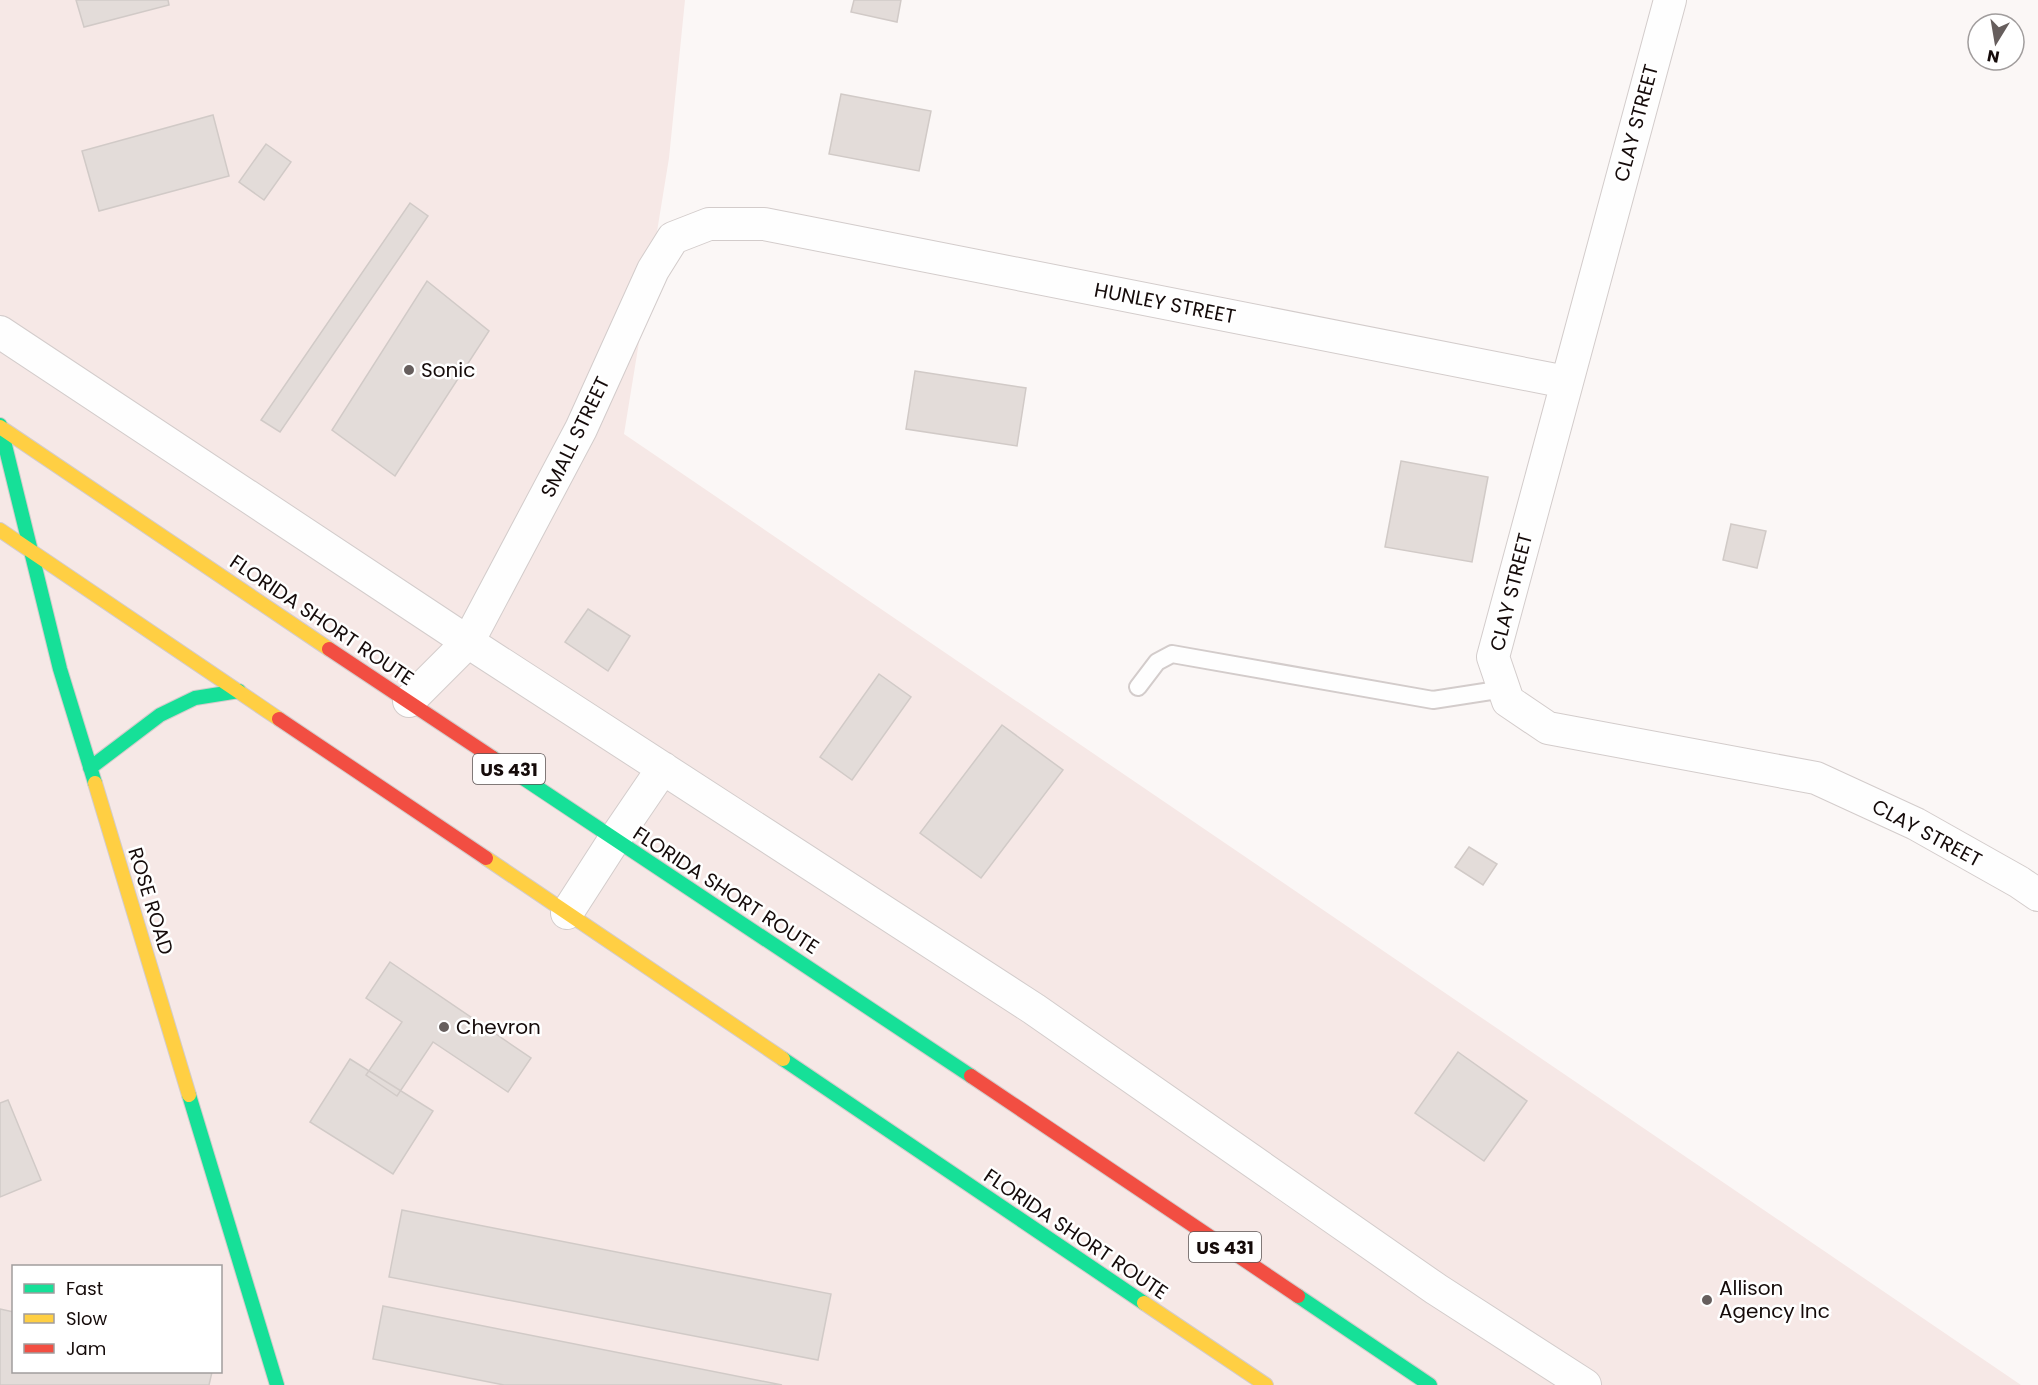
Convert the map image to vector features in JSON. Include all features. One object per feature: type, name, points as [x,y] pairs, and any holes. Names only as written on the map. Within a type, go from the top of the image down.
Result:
[{"type":"main road","name":"ROSE ROAD","points":[[0,427],[60,669],[277,1385]]},
{"type":"main road","name":"FLORIDA SHORT ROUTE","points":[[0,427],[614,840],[1020,1108],[1430,1385]]},
{"type":"main road","name":"FLORIDA SHORT ROUTE","points":[[0,530],[1266,1385]]},
{"type":"main road","points":[[90,768],[160,716],[195,698],[239,691]]},
{"type":"street","name":"CLAY STREET","points":[[1670,0],[1492,657],[1508,700],[1548,728],[1816,778],[1916,824],[2038,895]]},
{"type":"street","name":"SMALL STREET","points":[[409,702],[468,642],[581,429],[653,270],[673,238],[709,224],[764,224]]},
{"type":"street","name":"HUNLEY STREET","points":[[764,224],[1566,382]]},
{"type":"street","points":[[0,332],[468,642],[1034,1009],[1436,1289],[1585,1385]]},
{"type":"street","points":[[567,913],[663,768]]},
{"type":"lane","points":[[1138,687],[1157,662],[1172,654],[1433,700],[1504,688]]},
{"type":"shaded area","points":[[0,0],[685,0],[669,158],[624,434],[2021,1385],[0,1385]]},
{"type":"building","points":[[76,0],[168,0],[169,5],[84,27]]},
{"type":"building","points":[[854,0],[901,0],[897,22],[851,12]]},
{"type":"building","points":[[841,94],[931,111],[919,171],[829,154]]},
{"type":"building","points":[[213,115],[229,176],[99,211],[82,151]]},
{"type":"building","points":[[266,144],[291,162],[264,200],[239,182]]},
{"type":"building","points":[[410,203],[428,216],[280,432],[261,420]]},
{"type":"building","points":[[427,281],[489,331],[395,476],[332,430]]},
{"type":"building","points":[[915,371],[1026,388],[1017,446],[906,429]]},
{"type":"building","points":[[1401,461],[1488,477],[1472,562],[1385,547]]},
{"type":"building","points":[[1731,524],[1766,531],[1757,568],[1723,560]]},
{"type":"building","points":[[588,609],[630,636],[608,671],[565,642]]},
{"type":"building","points":[[879,674],[911,697],[852,780],[820,757]]},
{"type":"building","points":[[1002,725],[1063,770],[981,878],[920,833]]},
{"type":"building","points":[[1469,847],[1497,864],[1483,885],[1455,867]]},
{"type":"building","points":[[390,962],[531,1058],[508,1092],[433,1042],[397,1096],[366,1075],[402,1022],[366,998]]},
{"type":"building","points":[[1458,1052],[1527,1101],[1484,1161],[1415,1113]]},
{"type":"building","points":[[350,1059],[433,1111],[393,1174],[310,1122]]},
{"type":"building","points":[[8,1100],[41,1180],[0,1197],[0,1103]]},
{"type":"building","points":[[402,1210],[831,1294],[818,1360],[389,1277]]},
{"type":"building","points":[[383,1306],[782,1385],[504,1385],[373,1359]]},
{"type":"building","points":[[0,1309],[12,1312],[12,1373],[212,1373],[209,1385],[0,1385]]},
{"type":"traffic: fast","points":[[0,425],[60,669],[95,783]]},
{"type":"traffic: fast","points":[[90,768],[160,715],[195,698],[239,691]]},
{"type":"traffic: fast","points":[[493,758],[971,1076]]},
{"type":"traffic: fast","points":[[783,1059],[1144,1303]]},
{"type":"traffic: fast","points":[[189,1095],[277,1385]]},
{"type":"traffic: fast","points":[[1298,1296],[1430,1385]]},
{"type":"traffic: slow","points":[[0,427],[329,649]]},
{"type":"traffic: slow","points":[[0,530],[279,719]]},
{"type":"traffic: slow","points":[[95,783],[189,1095]]},
{"type":"traffic: slow","points":[[486,858],[783,1059]]},
{"type":"traffic: slow","points":[[1144,1303],[1266,1385]]},
{"type":"traffic: jam","points":[[329,649],[493,758]]},
{"type":"traffic: jam","points":[[279,719],[486,858]]},
{"type":"traffic: jam","points":[[971,1076],[1298,1296]]},
{"type":"place","name":"Sonic","points":[[409,370]]},
{"type":"place","name":"Chevron","points":[[444,1027]]},
{"type":"place","name":"Allison Agency Inc","points":[[1707,1300]]}]
